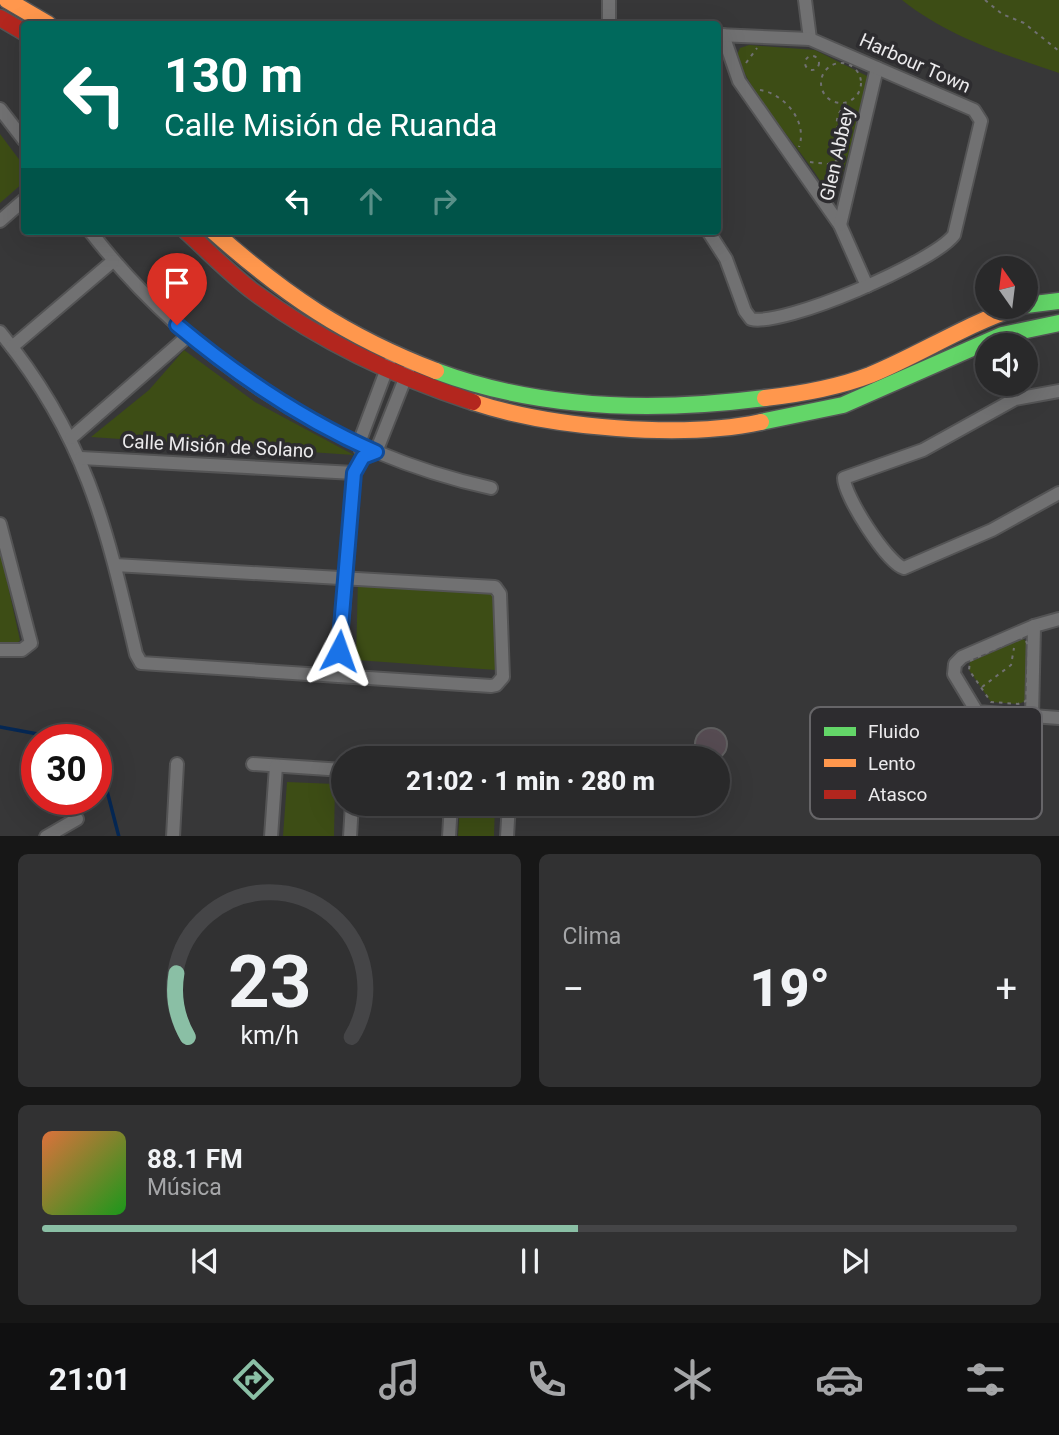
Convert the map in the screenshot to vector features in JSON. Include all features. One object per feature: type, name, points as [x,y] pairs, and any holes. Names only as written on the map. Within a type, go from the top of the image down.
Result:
[{"type":"main road","points":[[7,0],[43,21]]},
{"type":"main road","points":[[0,18],[21,30]]},
{"type":"main road","points":[[191,235],[275,309],[331,345],[385,373],[464,403],[539,420],[662,428],[758,423],[820,411],[884,389],[994,336],[1059,323]]},
{"type":"main road","points":[[218,235],[268,279],[312,312],[392,355],[476,386],[541,400],[605,407],[699,406],[792,395],[845,384],[888,368],[981,319]]},
{"type":"main road","points":[[1038,304],[1059,301]]},
{"type":"main road","points":[[662,428],[699,406]]},
{"type":"street","points":[[609,0],[609,21]]},
{"type":"street","points":[[721,35],[810,38],[805,0]]},
{"type":"street","points":[[721,37],[739,81],[797,149],[840,225]]},
{"type":"street","name":"Harbour Town","points":[[711,235],[726,259],[745,310],[751,318],[765,320],[867,286],[943,246],[954,235],[982,121],[975,110],[870,70],[810,38]]},
{"type":"street","name":"Glen Abbey","points":[[867,286],[840,225],[870,70]]},
{"type":"street","points":[[0,109],[21,136]]},
{"type":"street","points":[[0,221],[21,203]]},
{"type":"street","points":[[93,235],[113,261],[189,335],[254,384],[376,452],[439,476],[491,488]]},
{"type":"street","points":[[12,347],[113,261]]},
{"type":"street","points":[[0,332],[50,400],[81,458],[115,565],[136,654],[141,663],[491,685],[496,685],[503,677],[500,594],[495,587],[115,565]]},
{"type":"street","points":[[71,438],[189,335]]},
{"type":"street","points":[[363,457],[359,443],[392,355]]},
{"type":"street","points":[[338,675],[354,473],[363,457],[376,452],[411,363]]},
{"type":"street","points":[[1059,391],[1015,399],[923,450],[844,478],[847,493],[890,561],[904,568],[992,530],[1059,493]]},
{"type":"street","name":"Calle Misión de Solano","points":[[81,458],[354,473]]},
{"type":"street","points":[[0,524],[31,643],[22,650],[0,650]]},
{"type":"street","points":[[973,707],[954,674],[955,664],[962,657],[1034,625],[1059,619]]},
{"type":"street","points":[[1032,707],[1034,625]]},
{"type":"street","points":[[173,836],[177,764]]},
{"type":"street","points":[[253,764],[331,769]]},
{"type":"street","points":[[271,836],[276,766]]},
{"type":"street","points":[[350,836],[351,816]]},
{"type":"street","points":[[449,836],[450,816]]},
{"type":"street","points":[[508,836],[509,816]]},
{"type":"street","points":[[46,836],[77,819]]},
{"type":"path","points":[[985,0],[1002,14],[1024,23],[1059,51]]},
{"type":"path","points":[[745,69],[748,58],[761,46],[749,45]]},
{"type":"path","points":[[838,60],[853,67],[870,70]]},
{"type":"path","points":[[847,64],[828,68],[821,86],[832,101],[852,100]]},
{"type":"path","points":[[844,166],[849,144],[841,139],[836,121],[840,110],[852,100],[861,84],[853,67]]},
{"type":"path","points":[[758,89],[772,92],[791,109],[801,128],[797,149]]},
{"type":"path","points":[[813,170],[808,162],[828,164],[845,158]]},
{"type":"path","points":[[1025,639],[1029,648],[1026,701],[1018,704],[991,702],[969,670],[970,661],[1011,640],[1025,639]]},
{"type":"path","points":[[965,696],[980,689],[1011,665],[1014,647],[1011,640]]},
{"type":"green space","points":[[902,0],[1059,0],[1059,73],[957,34],[919,13]]},
{"type":"green space","points":[[749,45],[815,50],[867,76],[869,83],[841,179],[835,185],[821,182],[753,88],[737,55],[740,48]]},
{"type":"green space","points":[[0,134],[21,162],[21,185],[0,203]]},
{"type":"green space","points":[[184,350],[255,402],[354,455],[91,437],[149,390]]},
{"type":"green space","points":[[0,550],[20,640],[16,645],[0,644]]},
{"type":"green space","points":[[358,578],[493,586],[496,670],[356,660]]},
{"type":"green space","points":[[1019,637],[1028,642],[1026,701],[1018,704],[991,702],[969,670],[970,661]]},
{"type":"green space","points":[[287,782],[331,784],[334,836],[283,836]]},
{"type":"green space","points":[[459,816],[495,816],[494,836],[458,836]]},
{"type":"building","points":[[711,728],[722,733],[726,746],[695,744],[700,733]]},
{"type":"waterway","points":[[0,727],[21,731]]},
{"type":"waterway","points":[[112,810],[119,836]]},
{"type":"traffic: fast","points":[[1038,304],[1059,301]]},
{"type":"traffic: fast","points":[[761,422],[843,405],[1002,335],[1059,323]]},
{"type":"traffic: fast","points":[[436,371],[516,394],[599,404],[682,405],[765,398]]},
{"type":"traffic: slow","points":[[7,0],[43,21]]},
{"type":"traffic: slow","points":[[218,235],[265,275],[317,312],[403,358],[436,371]]},
{"type":"traffic: slow","points":[[765,398],[818,390],[870,375],[987,319]]},
{"type":"traffic: slow","points":[[473,402],[540,418],[617,428],[694,430],[761,422]]},
{"type":"traffic: jam","points":[[0,18],[21,30]]},
{"type":"traffic: jam","points":[[190,235],[245,285],[305,327],[387,369],[473,402]]},
{"type":"route","points":[[177,325],[254,384],[315,421],[376,452],[363,457],[354,473],[339,651]]}]
